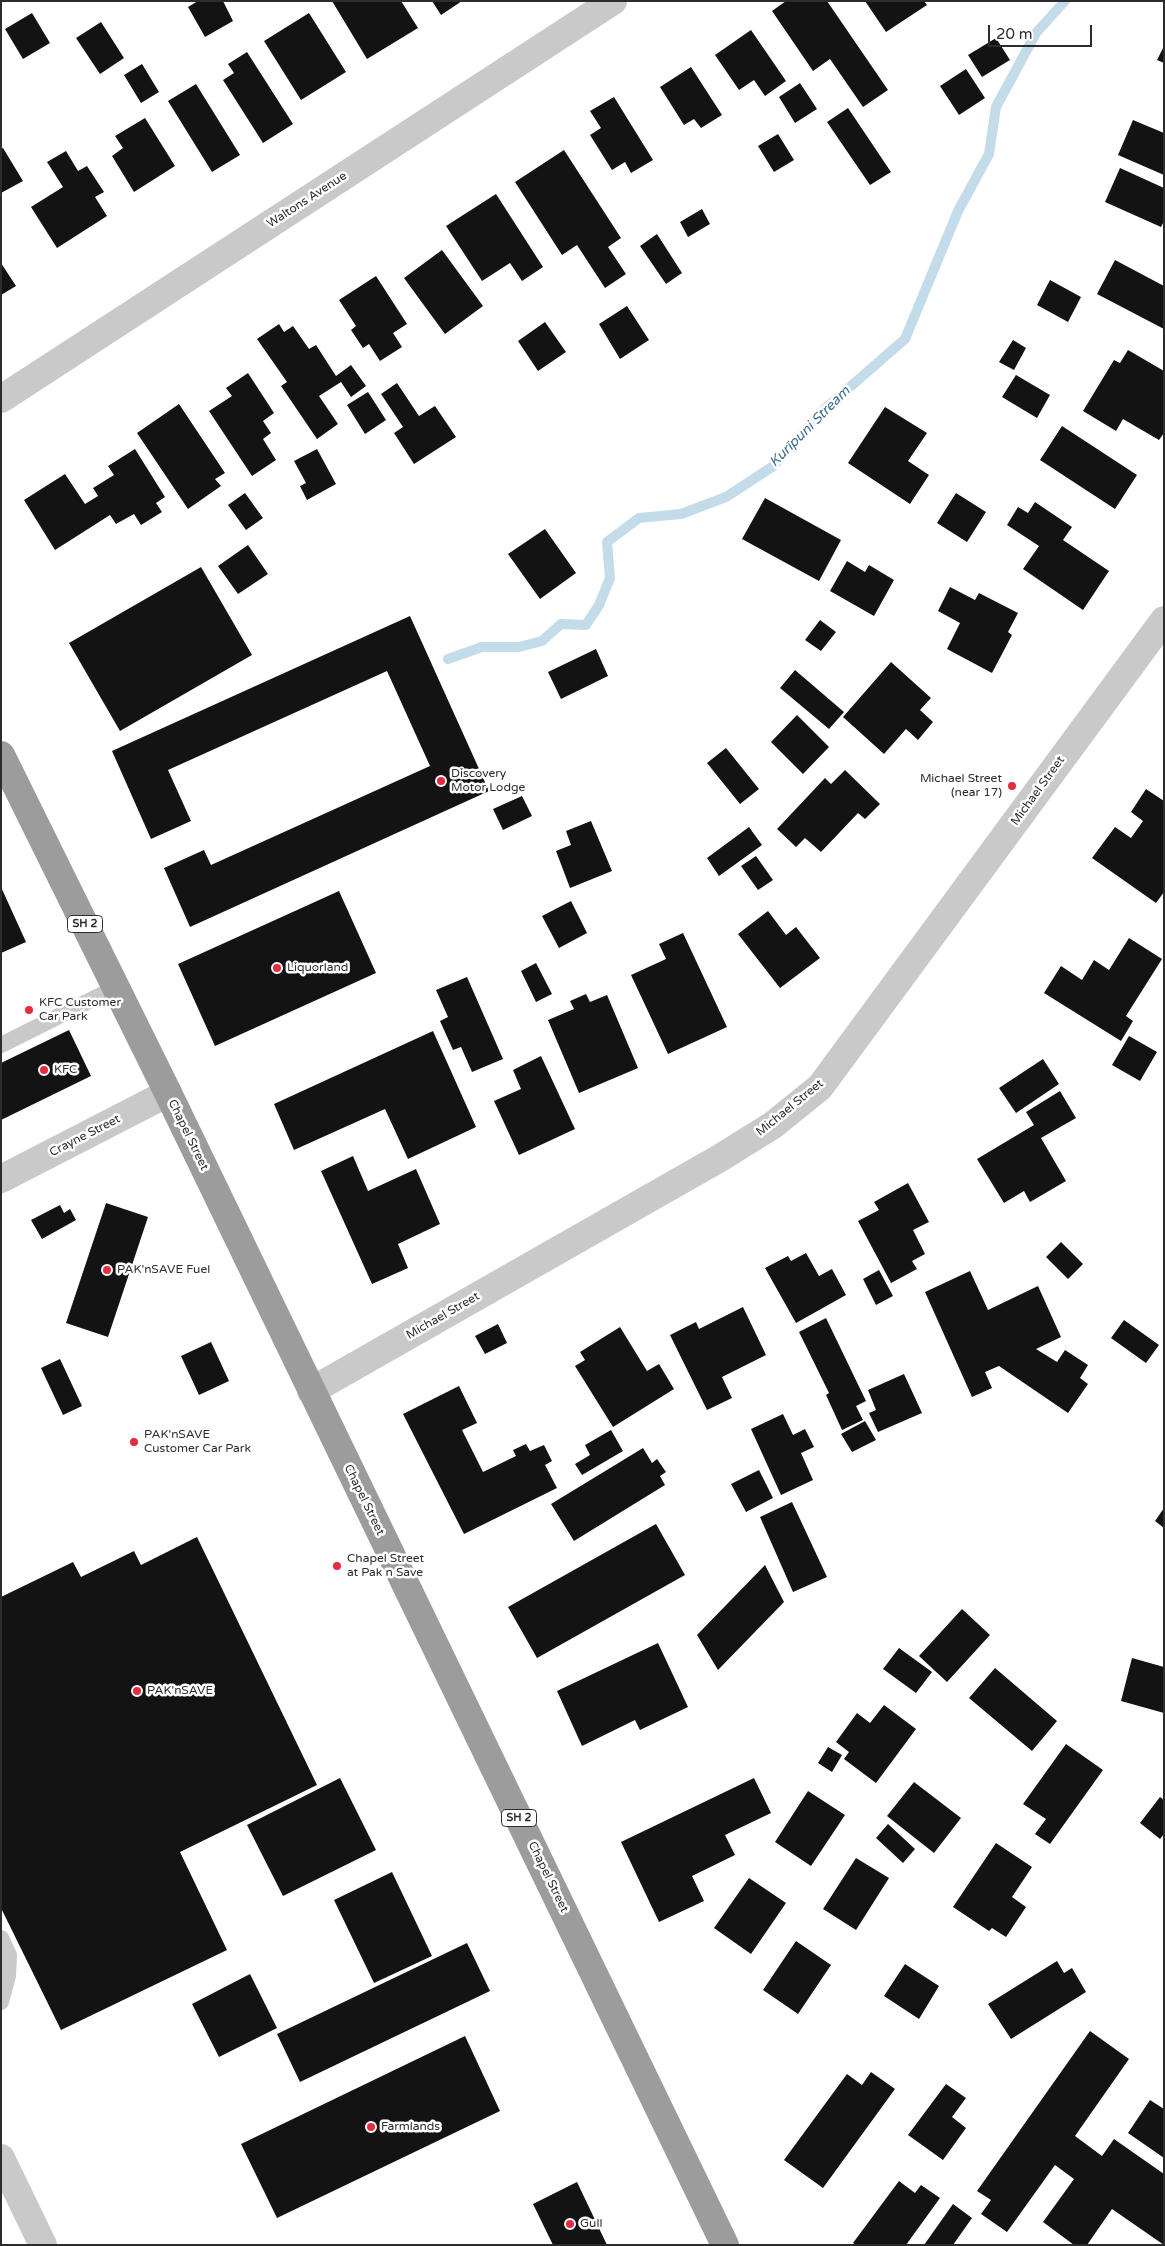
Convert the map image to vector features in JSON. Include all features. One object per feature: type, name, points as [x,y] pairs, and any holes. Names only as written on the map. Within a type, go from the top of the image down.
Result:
[{"type":"highway","name":"Chapel Street","points":[[1,755],[168,1092],[725,2245]]},
{"type":"street","name":"Waltons Avenue","points":[[1,399],[613,1]]},
{"type":"street","name":"Michael Street","points":[[311,1391],[720,1158],[773,1125],[820,1087],[1164,620]]},
{"type":"street","name":"Crayne Street","points":[[1,1179],[168,1092]]},
{"type":"street","points":[[1,2158],[43,2245]]},
{"type":"lane","points":[[1,1044],[117,988]]},
{"type":"lane","points":[[1,1938],[9,1955],[8,1976],[1,2002]]},
{"type":"building","points":[[198,1],[223,1],[233,21],[205,37],[188,7]]},
{"type":"building","points":[[332,1],[401,1],[418,28],[367,59]]},
{"type":"building","points":[[432,1],[462,1],[441,15]]},
{"type":"building","points":[[786,1],[827,1],[888,90],[863,107],[830,59],[813,71],[772,11]]},
{"type":"building","points":[[865,1],[924,1],[927,5],[886,32]]},
{"type":"building","points":[[32,13],[50,43],[23,59],[5,29]]},
{"type":"building","points":[[309,13],[346,72],[301,100],[264,41]]},
{"type":"building","points":[[101,22],[124,58],[100,74],[76,38]]},
{"type":"building","points":[[751,30],[786,81],[765,96],[754,80],[739,90],[715,55]]},
{"type":"building","points":[[996,38],[1010,60],[982,77],[968,55]]},
{"type":"building","points":[[1164,46],[1164,63],[1157,60]]},
{"type":"building","points":[[247,52],[293,124],[263,143],[223,80],[234,73],[228,64]]},
{"type":"building","points":[[142,64],[159,92],[141,103],[124,75]]},
{"type":"building","points":[[691,67],[722,115],[701,128],[694,119],[684,125],[660,87]]},
{"type":"building","points":[[966,69],[985,98],[959,115],[940,86]]},
{"type":"building","points":[[800,83],[817,109],[795,123],[779,97]]},
{"type":"building","points":[[196,84],[240,155],[212,172],[168,101]]},
{"type":"building","points":[[614,97],[653,160],[631,173],[625,162],[612,170],[590,135],[601,128],[590,111]]},
{"type":"building","points":[[848,108],[891,172],[870,185],[827,122]]},
{"type":"building","points":[[145,118],[175,166],[134,192],[112,156],[123,148],[115,136]]},
{"type":"building","points":[[1133,120],[1164,133],[1164,175],[1118,155]]},
{"type":"building","points":[[778,134],[794,160],[774,172],[758,146]]},
{"type":"building","points":[[3,148],[23,181],[1,193],[1,149]]},
{"type":"building","points":[[564,150],[621,238],[608,247],[626,274],[605,288],[577,245],[562,255],[515,182]]},
{"type":"building","points":[[66,151],[78,171],[87,166],[104,192],[95,197],[107,216],[57,248],[31,207],[63,187],[47,162]]},
{"type":"building","points":[[1120,168],[1164,188],[1164,221],[1161,227],[1105,202]]},
{"type":"building","points":[[496,194],[543,267],[522,281],[510,263],[482,281],[446,226]]},
{"type":"building","points":[[702,209],[710,224],[688,237],[680,222]]},
{"type":"building","points":[[657,234],[682,273],[666,284],[640,246]]},
{"type":"building","points":[[442,250],[483,306],[445,334],[404,278]]},
{"type":"building","points":[[1115,260],[1164,286],[1164,329],[1097,294]]},
{"type":"building","points":[[1,263],[16,286],[1,295]]},
{"type":"building","points":[[376,276],[407,324],[393,333],[402,347],[380,361],[369,344],[363,348],[351,330],[356,326],[339,300]]},
{"type":"building","points":[[1050,280],[1081,297],[1068,322],[1037,305]]},
{"type":"building","points":[[627,306],[649,340],[620,359],[599,324]]},
{"type":"building","points":[[545,322],[566,352],[538,371],[518,341]]},
{"type":"building","points":[[279,324],[284,332],[293,326],[309,349],[316,345],[336,376],[351,365],[366,386],[351,397],[341,382],[319,396],[338,424],[317,439],[281,386],[287,382],[257,339]]},
{"type":"building","points":[[1013,340],[1026,348],[1014,370],[999,362]]},
{"type":"building","points":[[1128,350],[1164,371],[1164,433],[1159,440],[1123,419],[1116,431],[1083,411],[1114,360],[1120,363]]},
{"type":"building","points":[[248,373],[274,413],[263,421],[271,433],[263,439],[276,460],[252,476],[209,411],[232,396],[226,388]]},
{"type":"building","points":[[1016,375],[1050,395],[1037,418],[1002,397]]},
{"type":"building","points":[[397,383],[419,416],[435,406],[456,437],[414,464],[394,433],[403,427],[381,394]]},
{"type":"building","points":[[368,392],[386,420],[365,434],[347,405]]},
{"type":"building","points":[[179,404],[225,473],[215,479],[221,486],[188,509],[137,433]]},
{"type":"building","points":[[885,407],[927,433],[908,461],[929,475],[910,504],[848,463]]},
{"type":"building","points":[[1062,426],[1137,475],[1115,509],[1040,460]]},
{"type":"building","points":[[135,449],[165,497],[156,503],[162,512],[141,525],[134,514],[116,524],[110,515],[55,550],[24,500],[65,474],[85,504],[98,496],[93,488],[114,475],[108,466]]},
{"type":"building","points":[[317,449],[336,484],[307,500],[300,486],[306,483],[294,461]]},
{"type":"building","points":[[245,493],[263,518],[246,530],[228,505]]},
{"type":"building","points":[[956,493],[986,512],[967,542],[937,523]]},
{"type":"building","points":[[765,498],[841,540],[819,581],[742,539]]},
{"type":"building","points":[[1035,502],[1072,527],[1063,540],[1109,571],[1083,610],[1023,569],[1039,546],[1007,525],[1018,507],[1028,513]]},
{"type":"building","points":[[545,529],[576,573],[540,599],[508,554]]},
{"type":"building","points":[[248,545],[268,574],[238,594],[218,566]]},
{"type":"building","points":[[847,561],[865,572],[869,565],[894,580],[874,616],[830,591]]},
{"type":"building","points":[[201,567],[252,655],[120,731],[69,643]]},
{"type":"building","points":[[950,587],[975,600],[979,593],[1018,613],[1008,632],[1012,635],[992,673],[947,649],[960,623],[938,611]]},
{"type":"building","name":"Discovery Motor Lodge","points":[[410,616],[489,791],[190,927],[164,868],[204,850],[211,865],[430,766],[387,671],[168,770],[191,821],[151,839],[112,751]]},
{"type":"building","points":[[820,620],[836,632],[821,651],[805,640]]},
{"type":"building","points":[[596,649],[608,676],[561,699],[548,672]]},
{"type":"building","points":[[891,662],[931,698],[920,710],[933,722],[918,740],[906,729],[884,754],[843,717]]},
{"type":"building","points":[[795,670],[844,712],[829,729],[780,688]]},
{"type":"building","points":[[797,715],[829,747],[803,774],[771,742]]},
{"type":"building","points":[[726,748],[759,789],[740,804],[707,763]]},
{"type":"building","points":[[845,770],[880,804],[865,819],[858,813],[821,852],[805,838],[796,847],[777,829],[825,778],[831,784]]},
{"type":"building","points":[[1146,789],[1164,801],[1164,892],[1156,903],[1092,858],[1115,827],[1131,838],[1143,821],[1131,812]]},
{"type":"building","points":[[522,796],[532,816],[503,830],[493,809]]},
{"type":"building","points":[[591,821],[612,871],[570,888],[556,851],[571,845],[566,831]]},
{"type":"building","points":[[749,827],[762,845],[719,876],[707,858]]},
{"type":"building","points":[[756,856],[773,880],[758,890],[741,866]]},
{"type":"building","points":[[1,887],[26,942],[1,953]]},
{"type":"building","name":"Liquorland","points":[[339,891],[376,973],[215,1046],[178,964]]},
{"type":"building","points":[[571,901],[587,933],[559,948],[542,916]]},
{"type":"building","points":[[768,911],[786,935],[796,927],[820,958],[780,988],[738,934]]},
{"type":"building","points":[[683,933],[727,1027],[668,1054],[631,975],[666,959],[659,944]]},
{"type":"building","points":[[1129,938],[1162,959],[1126,1016],[1133,1021],[1121,1041],[1044,993],[1061,966],[1082,980],[1094,960],[1109,970]]},
{"type":"building","points":[[536,963],[552,994],[536,1002],[521,971]]},
{"type":"building","points":[[467,977],[503,1059],[472,1072],[461,1047],[453,1050],[440,1021],[448,1017],[436,990]]},
{"type":"building","points":[[586,994],[590,1002],[607,995],[638,1068],[579,1093],[548,1020],[574,1009],[570,1001]]},
{"type":"building","name":"KFC","points":[[69,1030],[91,1076],[1,1120],[1,1063]]},
{"type":"building","points":[[433,1031],[476,1127],[408,1159],[385,1109],[294,1150],[274,1104]]},
{"type":"building","points":[[1129,1036],[1157,1052],[1140,1081],[1112,1065]]},
{"type":"building","points":[[541,1056],[575,1129],[519,1155],[494,1101],[521,1089],[513,1070]]},
{"type":"building","points":[[1043,1059],[1059,1084],[1016,1113],[999,1088]]},
{"type":"building","points":[[1060,1091],[1076,1118],[1041,1138],[1066,1181],[1030,1202],[1024,1191],[1004,1203],[977,1159],[1034,1125],[1026,1112]]},
{"type":"building","points":[[353,1156],[368,1191],[416,1169],[440,1224],[398,1244],[408,1268],[372,1284],[321,1171]]},
{"type":"building","points":[[908,1183],[929,1222],[913,1230],[925,1254],[912,1261],[917,1269],[891,1283],[858,1221],[879,1210],[874,1202]]},
{"type":"building","name":"PAK'nSAVE Fuel","points":[[106,1203],[148,1217],[108,1337],[66,1323]]},
{"type":"building","points":[[60,1205],[64,1213],[70,1209],[76,1220],[42,1239],[31,1220]]},
{"type":"building","points":[[1061,1242],[1083,1264],[1068,1279],[1046,1257]]},
{"type":"building","points":[[806,1253],[819,1276],[832,1269],[846,1295],[796,1323],[765,1268],[788,1256],[791,1261]]},
{"type":"building","points":[[879,1270],[893,1296],[876,1305],[863,1279]]},
{"type":"building","points":[[970,1271],[988,1310],[1038,1286],[1061,1337],[1036,1349],[1057,1362],[1065,1350],[1088,1365],[1080,1378],[1088,1384],[1068,1413],[999,1366],[985,1372],[992,1388],[972,1397],[925,1292]]},
{"type":"building","points":[[743,1307],[766,1355],[722,1377],[732,1398],[707,1410],[670,1335],[696,1322],[699,1329]]},
{"type":"building","points":[[826,1318],[866,1401],[856,1406],[863,1420],[842,1430],[826,1395],[829,1393],[799,1332]]},
{"type":"building","points":[[1124,1320],[1159,1345],[1146,1363],[1111,1338]]},
{"type":"building","points":[[498,1324],[507,1343],[485,1354],[475,1336]]},
{"type":"building","points":[[620,1327],[647,1371],[659,1364],[674,1389],[613,1427],[575,1366],[585,1360],[580,1352]]},
{"type":"building","points":[[211,1342],[229,1381],[199,1395],[181,1356]]},
{"type":"building","points":[[60,1359],[82,1406],[63,1415],[41,1368]]},
{"type":"building","points":[[904,1374],[922,1413],[878,1432],[869,1413],[876,1410],[868,1390]]},
{"type":"building","points":[[459,1386],[477,1423],[462,1430],[483,1472],[516,1456],[513,1450],[526,1444],[530,1451],[544,1445],[552,1461],[545,1465],[557,1488],[464,1534],[403,1414]]},
{"type":"building","points":[[783,1414],[793,1435],[805,1429],[814,1447],[801,1453],[813,1480],[781,1495],[751,1429]]},
{"type":"building","points":[[865,1421],[876,1440],[852,1452],[841,1434]]},
{"type":"building","points":[[611,1430],[623,1451],[582,1475],[575,1464],[590,1455],[585,1445]]},
{"type":"building","points":[[643,1448],[652,1463],[657,1459],[666,1472],[660,1476],[665,1485],[574,1541],[551,1504]]},
{"type":"building","points":[[759,1470],[773,1498],[746,1512],[731,1484]]},
{"type":"building","points":[[792,1502],[827,1577],[793,1592],[760,1517]]},
{"type":"building","points":[[1164,1508],[1164,1528],[1155,1521]]},
{"type":"building","points":[[656,1524],[685,1575],[537,1658],[508,1607]]},
{"type":"building","name":"PAK'nSAVE","points":[[197,1537],[317,1785],[180,1852],[227,1950],[61,2030],[1,1908],[1,1597],[73,1562],[81,1577],[134,1551],[141,1565]]},
{"type":"building","points":[[765,1565],[784,1602],[718,1670],[697,1635]]},
{"type":"building","points":[[962,1609],[990,1635],[947,1682],[919,1656]]},
{"type":"building","points":[[658,1643],[688,1707],[640,1730],[635,1720],[582,1746],[557,1691]]},
{"type":"building","points":[[899,1648],[932,1672],[916,1693],[883,1669]]},
{"type":"building","points":[[1132,1658],[1164,1667],[1164,1713],[1121,1701]]},
{"type":"building","points":[[995,1668],[1057,1721],[1032,1751],[969,1698]]},
{"type":"building","points":[[884,1705],[916,1729],[876,1783],[844,1759],[849,1752],[836,1742],[857,1713],[870,1723]]},
{"type":"building","points":[[1066,1744],[1103,1770],[1050,1844],[1035,1834],[1046,1819],[1023,1804]]},
{"type":"building","points":[[828,1747],[842,1755],[832,1772],[818,1763]]},
{"type":"building","points":[[340,1778],[376,1850],[283,1896],[247,1825]]},
{"type":"building","points":[[754,1778],[771,1813],[725,1835],[735,1855],[692,1876],[704,1901],[659,1922],[621,1842]]},
{"type":"building","points":[[914,1782],[961,1818],[934,1853],[887,1816]]},
{"type":"building","points":[[808,1791],[845,1815],[811,1866],[775,1842]]},
{"type":"building","points":[[1160,1797],[1164,1800],[1164,1834],[1160,1839],[1140,1823]]},
{"type":"building","points":[[888,1824],[915,1849],[903,1863],[876,1838]]},
{"type":"building","points":[[996,1843],[1032,1867],[1012,1897],[1026,1907],[1006,1937],[992,1928],[989,1931],[953,1907]]},
{"type":"building","points":[[856,1858],[889,1878],[856,1930],[823,1909]]},
{"type":"building","points":[[392,1872],[432,1956],[374,1983],[334,1900]]},
{"type":"building","points":[[749,1878],[786,1903],[751,1954],[714,1928]]},
{"type":"building","points":[[796,1941],[831,1965],[798,2014],[763,1990]]},
{"type":"building","points":[[467,1943],[490,1991],[300,2082],[277,2034]]},
{"type":"building","points":[[1057,1961],[1064,1973],[1072,1968],[1086,1992],[1011,2039],[988,2004]]},
{"type":"building","points":[[905,1964],[939,1986],[919,2019],[884,1996]]},
{"type":"building","points":[[250,1974],[277,2028],[219,2057],[192,2004]]},
{"type":"building","points":[[1090,2031],[1129,2059],[1075,2136],[1102,2156],[1114,2139],[1164,2174],[1164,2245],[1112,2209],[1087,2245],[1074,2245],[1043,2222],[1074,2179],[1055,2165],[1007,2232],[981,2214],[991,2200],[977,2191]]},
{"type":"building","name":"Farmlands","points":[[465,2036],[500,2111],[277,2218],[241,2144]]},
{"type":"building","points":[[871,2072],[895,2089],[823,2188],[784,2160],[847,2074],[862,2085]]},
{"type":"building","points":[[946,2084],[966,2098],[952,2117],[966,2128],[943,2160],[908,2135]]},
{"type":"building","points":[[1150,2100],[1164,2109],[1164,2158],[1128,2133]]},
{"type":"building","points":[[899,2181],[915,2193],[921,2185],[940,2198],[906,2245],[856,2245],[853,2243]]},
{"type":"building","name":"Gull","points":[[577,2182],[607,2245],[553,2245],[533,2204]]},
{"type":"building","points":[[953,2204],[972,2218],[953,2245],[924,2245]]},
{"type":"waterway","name":"Kurīpuni Stream","points":[[448,659],[482,647],[519,647],[542,641],[561,624],[586,625],[599,605],[610,578],[607,542],[639,518],[681,514],[726,497],[772,467],[827,407],[905,339],[958,211],[989,154],[996,107],[1036,33],[1065,1]]},
{"type":"place","name":"Discovery Motor Lodge","points":[[441,781]]},
{"type":"place","name":"Michael Street (near 17)","points":[[1012,786]]},
{"type":"place","name":"Liquorland","points":[[277,968]]},
{"type":"place","name":"KFC Customer Car Park","points":[[29,1010]]},
{"type":"place","name":"KFC","points":[[44,1070]]},
{"type":"place","name":"PAK'nSAVE Fuel","points":[[107,1270]]},
{"type":"place","name":"PAK'nSAVE Customer Car Park","points":[[134,1442]]},
{"type":"place","name":"Chapel Street at Pak n Save","points":[[337,1566]]},
{"type":"place","name":"PAK'nSAVE","points":[[137,1691]]},
{"type":"place","name":"Farmlands","points":[[371,2127]]},
{"type":"place","name":"Gull","points":[[570,2224]]}]
